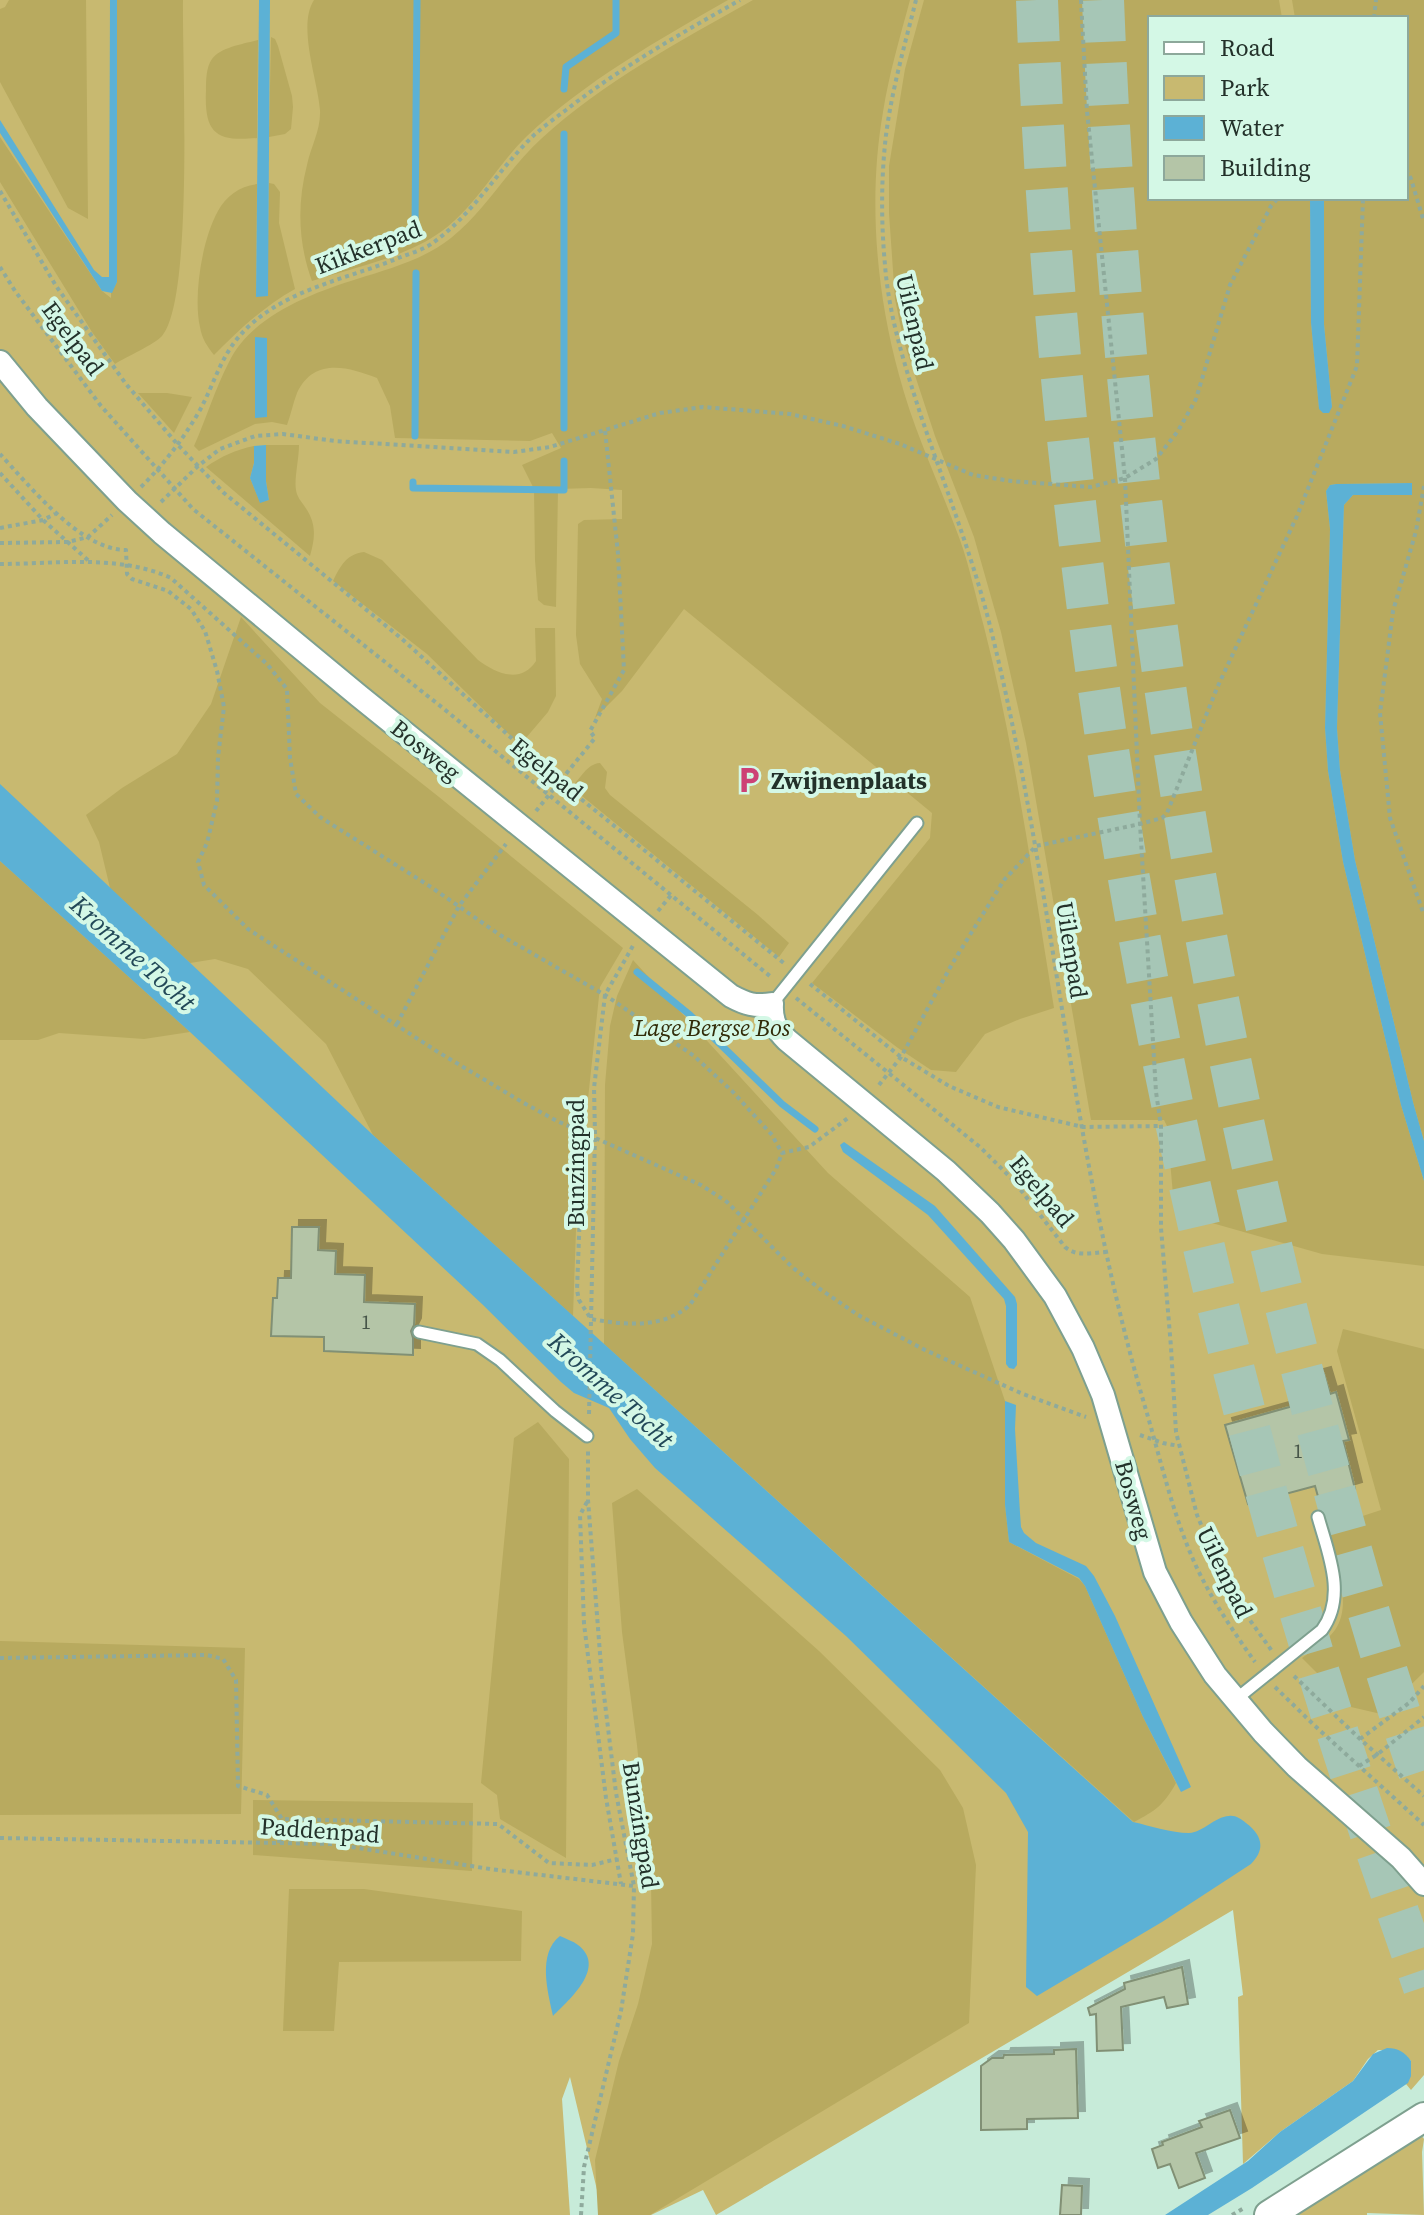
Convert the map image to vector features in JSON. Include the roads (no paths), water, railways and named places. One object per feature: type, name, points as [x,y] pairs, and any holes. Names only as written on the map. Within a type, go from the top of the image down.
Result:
[{"type":"street","name":"Bosweg","points":[[0,362],[37,407],[127,501],[359,696],[731,996],[758,1006],[778,996]]},
{"type":"street","name":"Bosweg","points":[[778,996],[771,1017],[776,1029],[946,1171],[990,1213],[1055,1296],[1083,1348],[1103,1395],[1155,1572],[1181,1622],[1215,1675],[1263,1732],[1297,1767],[1401,1858],[1424,1884]]},
{"type":"street","points":[[1269,2215],[1423,2116]]},
{"type":"lane","points":[[778,996],[917,823]]},
{"type":"lane","points":[[419,1332],[477,1344],[500,1360],[587,1436]]},
{"type":"lane","points":[[1235,1700],[1322,1630],[1330,1619],[1334,1609],[1333,1573],[1318,1517]]},
{"type":"water","points":[[110,0],[117,0],[117,282],[112,293],[102,291],[0,133],[0,120],[94,270],[102,277],[109,277]]},
{"type":"water","points":[[259,0],[270,0],[268,296],[256,297]]},
{"type":"water","points":[[1310,200],[1324,200],[1324,324],[1332,407],[1329,413],[1319,409],[1311,323]]},
{"type":"water","points":[[255,337],[267,338],[267,417],[255,418]]},
{"type":"water","points":[[266,445],[269,500],[260,503],[250,478],[254,446]]},
{"type":"water","points":[[1412,483],[1412,495],[1353,495],[1344,505],[1337,728],[1340,770],[1355,860],[1424,1141],[1424,1181],[1401,1105],[1343,862],[1328,771],[1325,728],[1330,529],[1326,491],[1330,485],[1336,484]]},
{"type":"water","name":"Kromme Tocht","points":[[0,784],[373,1135],[1133,1822],[1189,1833],[1224,1817],[1236,1817],[1259,1837],[1259,1853],[1251,1864],[1162,1922],[1037,1996],[1026,1987],[1028,1832],[1006,1793],[846,1636],[655,1468],[609,1408],[574,1393],[561,1382],[482,1304],[190,1032],[0,861]]},
{"type":"water","points":[[844,1142],[935,1206],[1015,1297],[1017,1365],[1014,1369],[1006,1364],[1004,1299],[928,1215],[843,1152],[840,1145]]},
{"type":"water","points":[[1005,1401],[1016,1405],[1021,1527],[1036,1543],[1086,1566],[1094,1576],[1191,1787],[1181,1792],[1143,1717],[1085,1586],[1079,1578],[1009,1542],[1005,1505]]},
{"type":"water","points":[[560,1936],[578,1945],[589,1963],[583,1982],[553,2016],[546,1963],[548,1953]]},
{"type":"water","points":[[1387,2048],[1401,2051],[1411,2061],[1408,2083],[1208,2215],[1165,2215],[1248,2161],[1280,2132],[1353,2081],[1373,2054]]},
{"type":"waterway","points":[[415,230],[417,0]]},
{"type":"waterway","points":[[564,89],[566,67],[616,33],[616,0]]},
{"type":"waterway","points":[[564,134],[564,428]]},
{"type":"waterway","points":[[415,436],[416,273]]},
{"type":"waterway","points":[[413,482],[413,488],[564,490],[564,461]]},
{"type":"waterway","points":[[637,972],[690,1015],[782,1104],[815,1129]]},
{"type":"tunnel","points":[[1037,0],[1048,213],[1067,425],[1092,637],[1124,848],[1163,1058],[1208,1266],[1261,1472],[1332,1716],[1424,1987]]},
{"type":"tunnel","points":[[1103,0],[1113,188],[1128,376],[1149,564],[1175,751],[1206,937],[1243,1122],[1286,1306],[1365,1601],[1424,1786]]},
{"type":"place","name":"Zwijnenplaats","points":[[749,780]]},
{"type":"park label","name":"Lage Bergse Bos","points":[[712,1027]]}]
